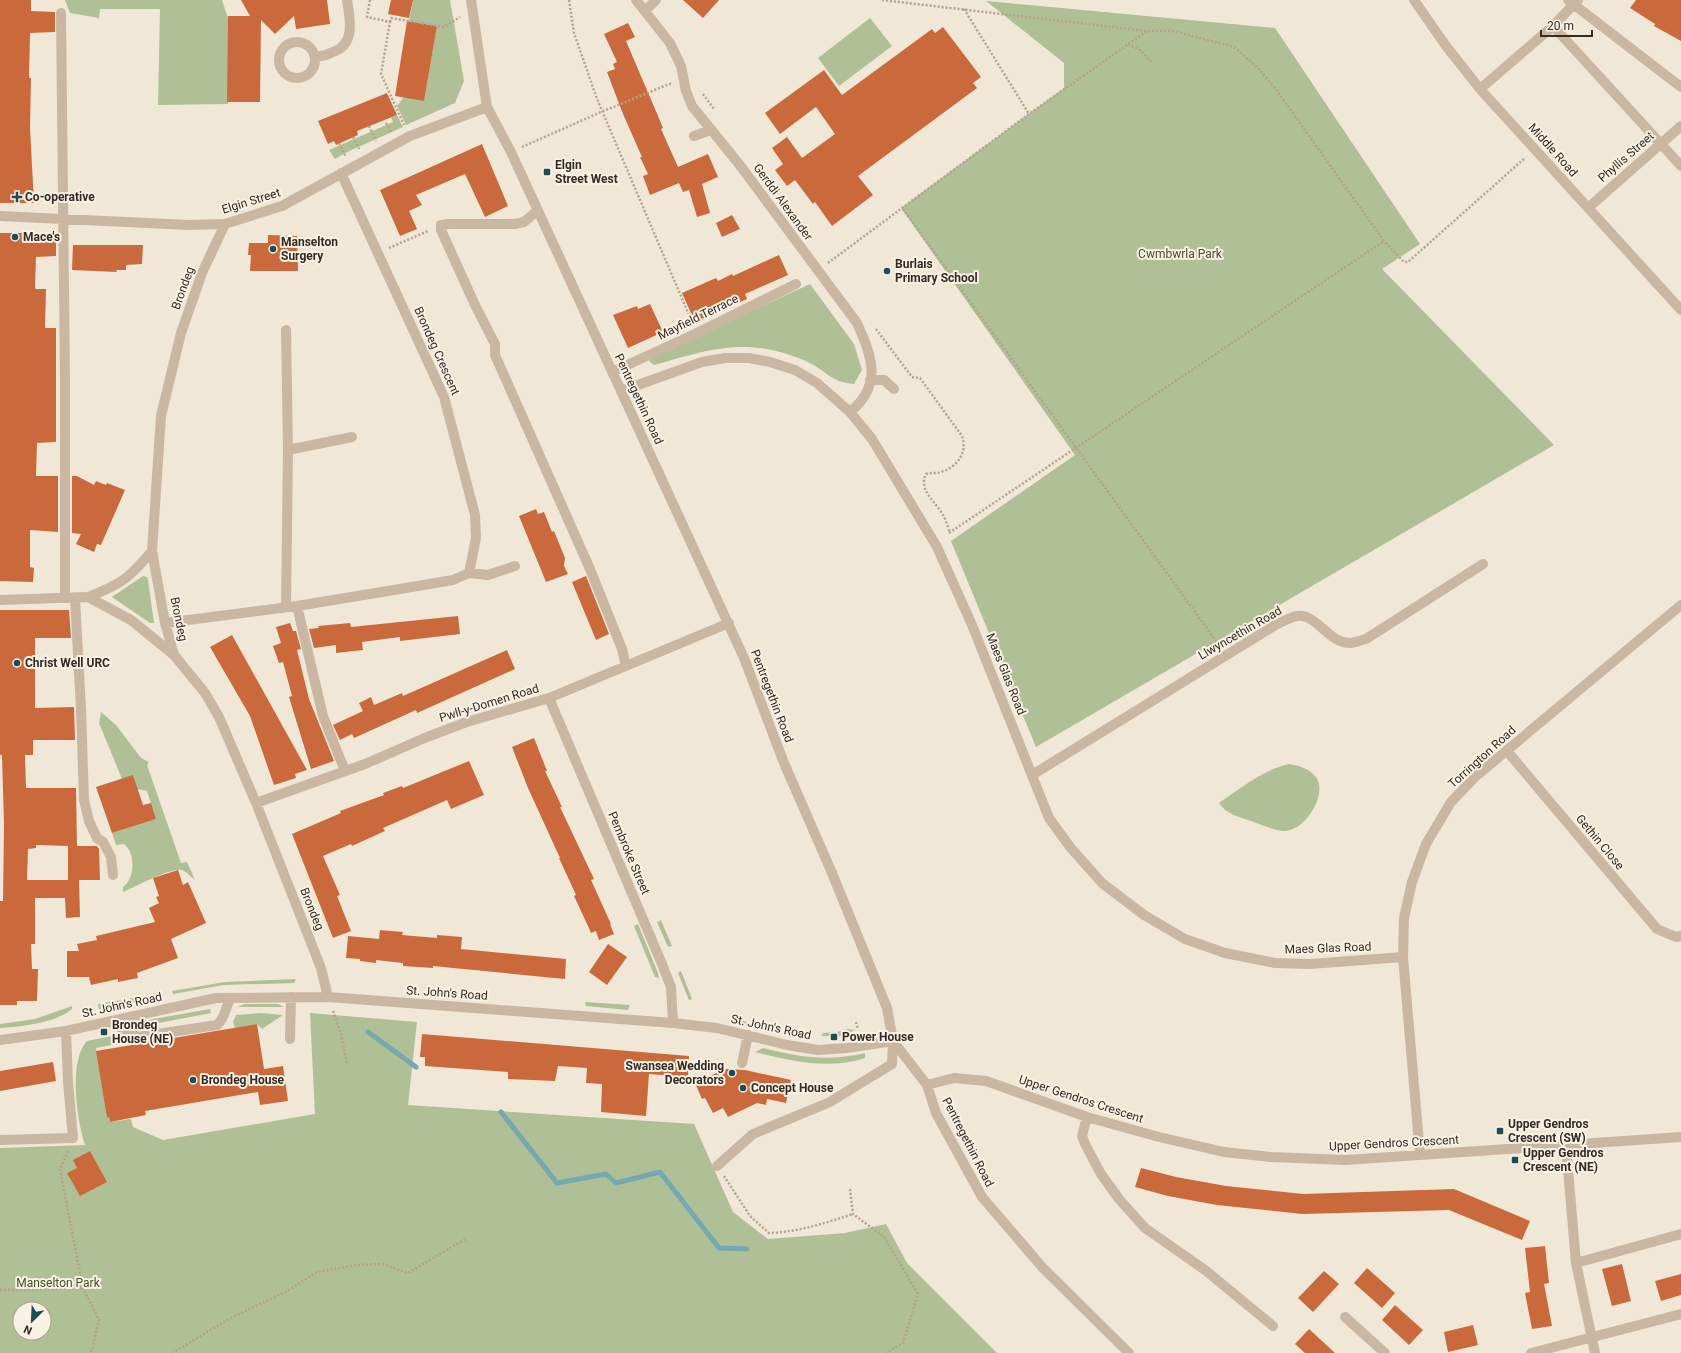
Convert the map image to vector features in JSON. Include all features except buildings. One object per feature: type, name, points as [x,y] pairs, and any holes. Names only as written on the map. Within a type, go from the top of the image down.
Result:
[{"type":"street","points":[[315,56],[323,56],[337,51],[348,39],[351,23],[347,0]]},
{"type":"street","name":"Gerddi Alexander","points":[[636,0],[670,43],[681,66],[686,91],[692,106],[739,164],[857,324],[869,350],[872,372],[867,391],[858,405],[850,412]]},
{"type":"street","points":[[645,11],[656,0]]},
{"type":"street","name":"Middle Road","points":[[1414,0],[1446,46],[1480,89],[1681,310]]},
{"type":"street","points":[[1480,89],[1553,26],[1574,2],[1681,88]]},
{"type":"street","name":"Pentregethin Road","points":[[472,5],[487,107],[511,152],[729,623],[784,763],[832,873],[887,1008],[893,1041],[927,1085],[936,1113],[982,1197],[1043,1268],[1128,1353]]},
{"type":"street","points":[[61,14],[65,380],[70,598],[82,709],[84,800],[89,821],[97,838],[103,842],[111,857],[113,875]]},
{"type":"street","points":[[1553,26],[1659,144],[1681,166]]},
{"type":"street","name":"Elgin Street","points":[[0,216],[189,224],[225,224],[282,206],[410,136],[487,107]]},
{"type":"street","name":"Phyllis Street","points":[[1588,208],[1681,126]]},
{"type":"street","points":[[694,136],[711,130]]},
{"type":"street","name":"Brondeg Crescent","points":[[341,173],[444,397],[475,515],[476,538],[470,561],[469,573]]},
{"type":"street","points":[[537,211],[524,222],[515,224],[441,225],[441,230],[475,305],[495,344],[495,355],[590,569],[622,649],[626,666]]},
{"type":"street","name":"Brondeg","points":[[225,224],[202,273],[181,333],[161,416],[152,551],[165,623],[174,655],[205,693],[220,717],[256,803],[321,968],[328,997]]},
{"type":"street","name":"Mayfield Terrace","points":[[612,372],[697,334],[796,284]]},
{"type":"street","points":[[286,330],[288,450],[286,607]]},
{"type":"street","name":"Maes Glas Road","points":[[621,391],[702,362],[725,358],[748,358],[795,370],[817,383],[850,412],[872,439],[936,547],[972,625],[1049,818],[1070,847],[1102,883],[1144,915],[1185,939],[1226,953],[1275,962],[1310,964],[1403,957]]},
{"type":"street","points":[[870,380],[884,380],[894,389]]},
{"type":"street","points":[[288,450],[352,437]]},
{"type":"street","points":[[0,600],[88,597],[113,588],[131,576],[152,551]]},
{"type":"street","name":"Llwyncethin Road","points":[[1032,775],[1276,624],[1297,616],[1313,620],[1332,638],[1350,643],[1366,639],[1483,564]]},
{"type":"street","points":[[165,623],[297,606],[453,580],[469,573],[488,575],[515,566]]},
{"type":"street","points":[[88,597],[131,620],[174,655]]},
{"type":"street","name":"Torrington Road","points":[[1420,1155],[1403,957],[1404,918],[1412,882],[1426,844],[1451,802],[1475,777],[1681,605]]},
{"type":"street","points":[[297,606],[323,716],[345,771]]},
{"type":"street","name":"Pwll-y-Domen Road","points":[[256,803],[345,771],[467,722],[549,698],[729,623]]},
{"type":"street","name":"Pembroke Street","points":[[549,698],[671,987],[673,1022]]},
{"type":"street","name":"Gethin Close","points":[[1507,751],[1657,929],[1676,937],[1681,936]]},
{"type":"street","points":[[290,1039],[291,997]]},
{"type":"street","name":"St. John's Road","points":[[0,1040],[66,1031],[216,998],[328,997],[673,1022],[718,1028],[748,1036],[818,1050],[847,1048],[893,1041]]},
{"type":"street","points":[[110,1022],[138,1037],[217,1025],[224,1018],[228,1002],[231,998]]},
{"type":"street","points":[[0,1140],[73,1138],[68,1082],[66,1031]]},
{"type":"street","points":[[742,1063],[748,1036]]},
{"type":"street","points":[[717,1166],[753,1134],[830,1102],[892,1064],[893,1041]]},
{"type":"street","name":"Upper Gendros Crescent","points":[[927,1085],[954,1078],[986,1081],[1087,1117],[1159,1137],[1224,1152],[1270,1157],[1346,1160],[1681,1137]]},
{"type":"street","points":[[1087,1117],[1082,1136],[1085,1144],[1101,1174],[1119,1200],[1145,1228],[1206,1270],[1273,1326]]},
{"type":"street","points":[[1566,1146],[1576,1263],[1591,1338],[1596,1353]]},
{"type":"street","points":[[1576,1263],[1681,1234]]},
{"type":"street","points":[[1531,1353],[1681,1314]]},
{"type":"street","points":[[1345,1317],[1385,1353]]},
{"type":"path","points":[[370,0],[367,17],[390,22]]},
{"type":"path","points":[[569,0],[574,33],[601,112],[697,334]]},
{"type":"path","points":[[882,0],[1147,31],[1173,31],[1234,47],[1258,68],[1277,91],[1384,241],[1404,262],[1408,262],[1535,150]]},
{"type":"path","points":[[410,136],[381,74],[391,18],[444,27],[472,5]]},
{"type":"path","points":[[964,9],[1029,114]]},
{"type":"path","points":[[818,270],[903,209],[1029,114],[1147,31]]},
{"type":"path","points":[[1128,44],[1140,50],[1152,62]]},
{"type":"path","points":[[511,152],[601,112],[684,79]]},
{"type":"path","points":[[903,209],[1227,655]]},
{"type":"path","points":[[377,253],[441,225]]},
{"type":"path","points":[[936,547],[950,533],[1384,241]]},
{"type":"path","points":[[328,997],[341,1034],[347,1064]]},
{"type":"path","points":[[856,1022],[858,1029]]},
{"type":"path","points":[[73,1138],[60,1170],[83,1288],[99,1320],[90,1353]]},
{"type":"path","points":[[717,1166],[750,1216],[769,1233],[789,1233],[812,1228],[853,1214]]},
{"type":"path","points":[[850,1189],[853,1214],[884,1237],[918,1294],[904,1343],[885,1353]]},
{"type":"path","points":[[172,1353],[228,1319],[289,1290],[318,1272],[357,1265],[383,1264],[408,1273],[468,1238]]},
{"type":"path","points":[[0,1290],[83,1288]]},
{"type":"green space","points":[[65,0],[222,0],[228,18],[228,104],[158,105],[160,9],[100,9],[99,18],[70,13]]},
{"type":"green space","points":[[413,0],[450,0],[464,81],[455,103],[406,125],[397,106],[404,97],[424,100],[437,26],[409,21]]},
{"type":"green space","name":"Cwmbwrla Park","points":[[986,1],[1275,28],[1420,244],[1382,269],[1554,445],[1036,747],[951,541],[1075,455],[901,208],[1064,88],[1064,63]]},
{"type":"green space","points":[[870,18],[892,46],[839,86],[818,58]]},
{"type":"green space","points":[[397,115],[403,127],[335,159],[329,150],[393,122],[391,118]]},
{"type":"green space","points":[[810,284],[854,344],[862,370],[854,384],[834,379],[808,362],[787,354],[767,349],[731,347],[695,354],[654,365],[649,361],[655,356]]},
{"type":"green space","points":[[143,576],[147,577],[148,580],[154,623],[150,623],[112,597]]},
{"type":"green space","points":[[101,712],[116,725],[141,758],[149,762],[147,765],[181,863],[187,862],[195,880],[182,870],[170,871],[123,892],[123,887],[130,878],[132,872],[131,853],[124,844],[116,845],[112,833],[156,819],[147,791],[137,789],[122,779],[99,723]]},
{"type":"green space","points":[[1289,764],[1310,771],[1316,777],[1319,784],[1317,801],[1313,810],[1307,819],[1292,830],[1283,831],[1275,829],[1233,815],[1225,810],[1219,803],[1261,775]]},
{"type":"green space","points":[[661,920],[672,946],[668,947],[657,922]]},
{"type":"green space","points":[[638,924],[659,978],[655,977],[634,926]]},
{"type":"green space","points":[[681,971],[692,999],[689,1000],[678,973]]},
{"type":"green space","points":[[296,979],[294,983],[224,985],[173,994],[172,991],[225,982]]},
{"type":"green space","points":[[143,997],[145,1000],[99,1010],[98,1004]]},
{"type":"green space","points":[[585,1002],[630,1005],[628,1010],[586,1006]]},
{"type":"green space","points":[[245,1004],[278,1004],[284,1007],[237,1007]]},
{"type":"green space","points":[[72,1006],[72,1009],[57,1018],[17,1027],[0,1028],[0,1024],[35,1019]]},
{"type":"green space","points":[[210,1009],[211,1013],[138,1027],[134,1025],[137,1022]]},
{"type":"green space","points":[[261,1013],[283,1015],[262,1029],[257,1024],[235,1028],[233,1022],[236,1015]]},
{"type":"green space","name":"Manselton Park","points":[[310,1013],[417,1022],[408,1105],[694,1124],[733,1212],[768,1239],[845,1233],[886,1224],[907,1263],[997,1353],[0,1353],[0,1148],[85,1145],[77,1107],[76,1076],[81,1050],[87,1041],[121,1034],[128,1042],[96,1048],[107,1117],[109,1117],[110,1122],[131,1119],[133,1127],[163,1140],[315,1114]]},
{"type":"green space","points":[[739,1020],[775,1029],[776,1032],[738,1023]]},
{"type":"green space","points":[[848,1029],[855,1030],[841,1036],[821,1036],[823,1033],[837,1032]]},
{"type":"green space","points":[[763,1048],[789,1054],[826,1058],[865,1053],[865,1058],[851,1062],[824,1064],[810,1063],[755,1052]]},
{"type":"waterway","points":[[368,1032],[416,1067]]},
{"type":"waterway","points":[[501,1112],[557,1183],[606,1174],[616,1183],[660,1172],[719,1248],[747,1249]]},
{"type":"place","name":"Elgin Street West","points":[[547,172]]},
{"type":"place","name":"Co-operative","points":[[17,197]]},
{"type":"place","name":"Mace's","points":[[15,237]]},
{"type":"place","name":"Manselton Surgery","points":[[273,249]]},
{"type":"place","name":"Burlais Primary School","points":[[887,271]]},
{"type":"place","name":"Christ Well URC","points":[[17,663]]},
{"type":"place","name":"Brondeg House (NE)","points":[[104,1032]]},
{"type":"place","name":"Power House","points":[[834,1037]]},
{"type":"place","name":"Swansea Wedding Decorators","points":[[732,1073]]},
{"type":"place","name":"Brondeg House","points":[[193,1080]]},
{"type":"place","name":"Concept House","points":[[743,1088]]},
{"type":"place","name":"Upper Gendros Crescent (SW)","points":[[1500,1131]]},
{"type":"place","name":"Upper Gendros Crescent (NE)","points":[[1515,1160]]}]
